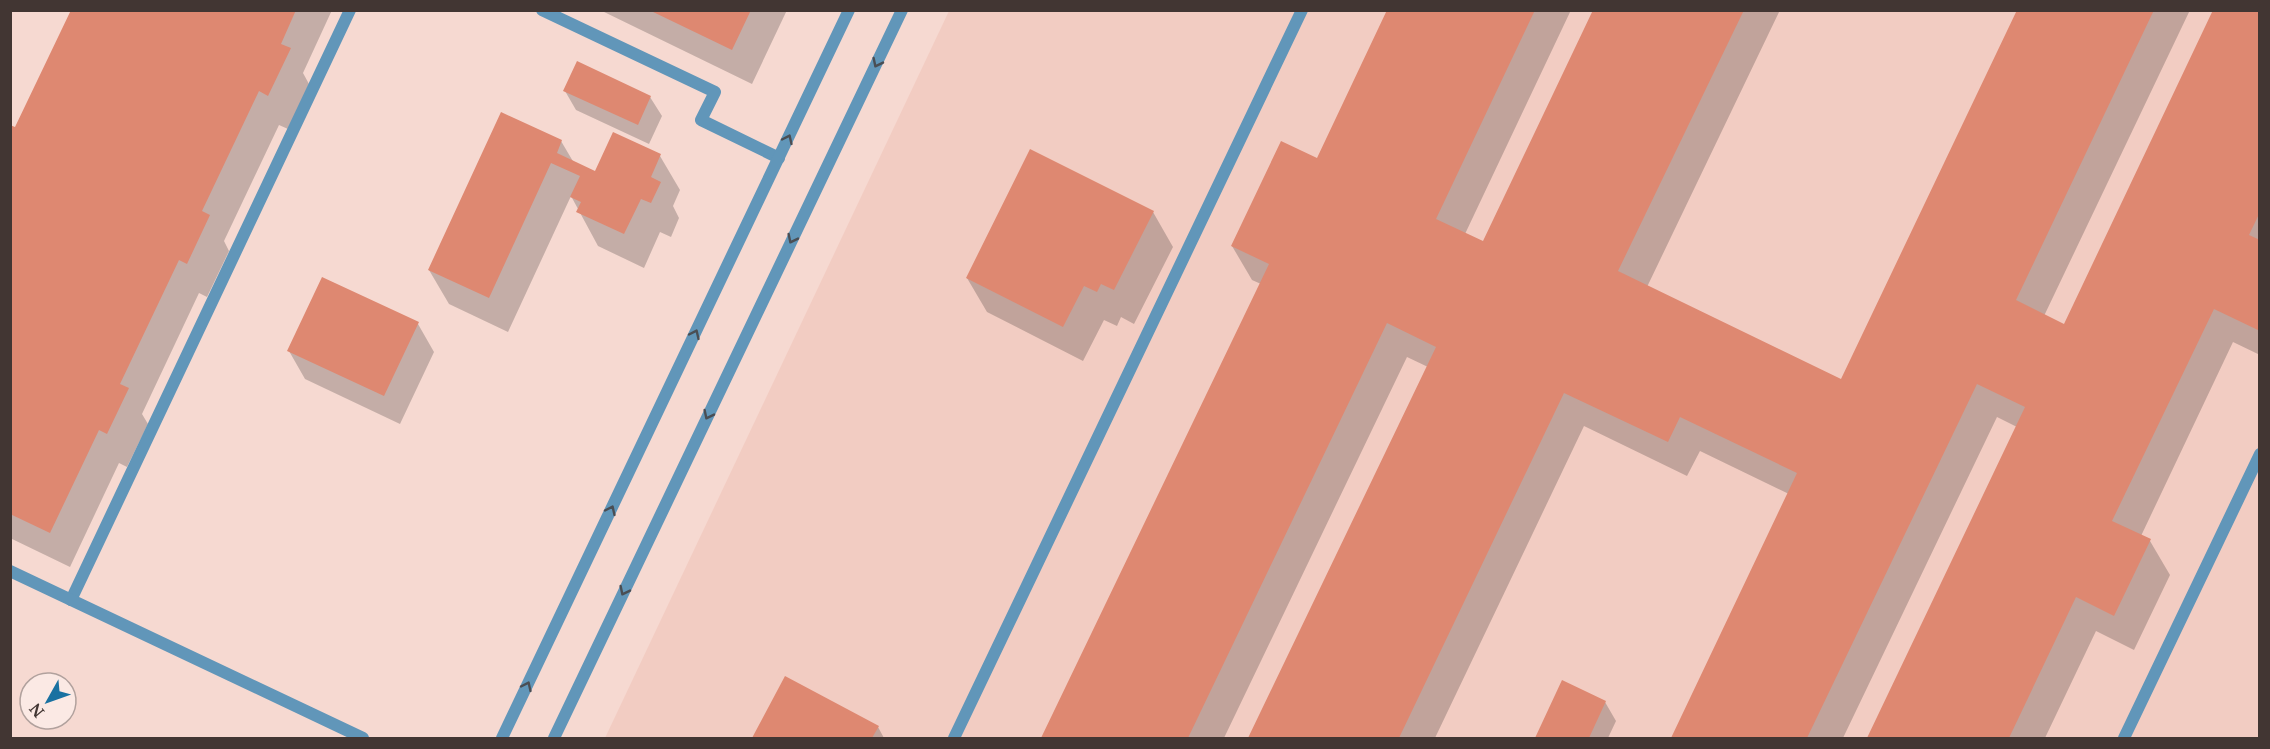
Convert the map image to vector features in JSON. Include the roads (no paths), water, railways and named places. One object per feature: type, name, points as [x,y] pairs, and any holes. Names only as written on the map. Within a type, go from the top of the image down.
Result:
[{"type":"street","points":[[71,600],[350,10]]},
{"type":"street","points":[[542,10],[715,92],[701,120],[779,158]]},
{"type":"street","points":[[502,738],[849,10]]},
{"type":"street","points":[[554,738],[902,10]]},
{"type":"street","points":[[954,738],[1302,10]]},
{"type":"street","points":[[2124,738],[2259,454]]},
{"type":"street","points":[[10,571],[363,738]]}]
